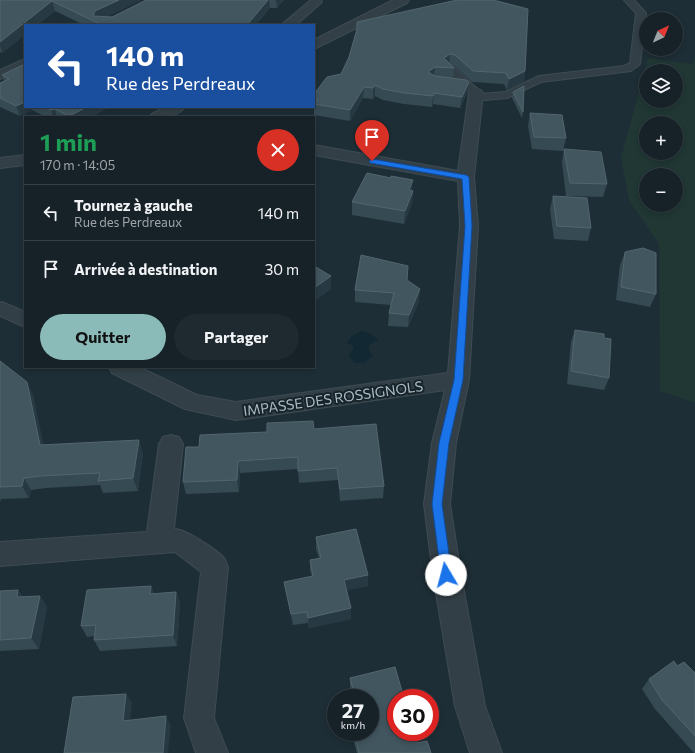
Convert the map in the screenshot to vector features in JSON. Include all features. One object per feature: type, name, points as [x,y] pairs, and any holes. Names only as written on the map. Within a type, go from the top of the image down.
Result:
[{"type":"street","points":[[315,44],[403,0]]},
{"type":"street","points":[[289,24],[316,2]]},
{"type":"street","points":[[0,75],[24,63]]},
{"type":"street","points":[[473,92],[466,177],[469,226],[458,380],[444,443],[437,504],[446,575],[470,706],[486,753]]},
{"type":"street","points":[[159,116],[176,108]]},
{"type":"street","points":[[315,150],[466,177]]},
{"type":"street","points":[[0,163],[24,160]]},
{"type":"street","points":[[1,309],[24,320]]},
{"type":"street","name":"IMPASSE DES ROSSIGNOLS","points":[[122,368],[193,403],[236,411],[458,380]]},
{"type":"street","points":[[159,543],[171,444]]},
{"type":"street","points":[[0,554],[159,543],[179,540],[215,567],[199,718],[212,753]]},
{"type":"lane","points":[[448,84],[473,92],[507,95],[539,79],[627,69],[635,64],[641,13],[629,0]]},
{"type":"lane","points":[[449,69],[473,92]]},
{"type":"green space","points":[[695,57],[695,403],[660,391],[659,244],[629,200],[621,158],[639,91],[639,108],[683,108],[683,64],[646,64],[648,58],[692,64]]},
{"type":"water","points":[[362,331],[369,333],[379,340],[369,345],[369,350],[373,356],[364,363],[354,363],[349,355],[353,350],[353,346],[347,343],[351,337]]},
{"type":"building","points":[[0,0],[119,0],[95,11],[93,16],[112,17],[146,0],[268,0],[248,24],[100,24],[52,1],[0,42]]},
{"type":"building","points":[[457,0],[493,0],[528,9],[525,71],[509,79],[506,73],[473,71],[455,55],[450,54],[444,58],[454,68],[435,67],[428,72],[435,76],[466,80],[469,82],[462,97],[434,93],[433,96],[405,93],[383,89],[375,85],[373,88],[364,87],[350,110],[315,104],[318,99],[315,98],[315,93],[327,77],[341,74],[349,57],[357,29],[357,22]]},
{"type":"building","points":[[24,64],[24,102],[16,106],[0,98],[0,83],[9,79],[2,75]]},
{"type":"building","points":[[524,86],[523,112],[513,92]]},
{"type":"building","points":[[46,108],[85,108],[69,116],[55,109],[51,110]]},
{"type":"building","points":[[530,113],[562,115],[566,138],[534,137]]},
{"type":"building","points":[[564,149],[601,152],[607,184],[570,183]]},
{"type":"building","points":[[367,173],[391,178],[391,176],[413,180],[409,190],[413,191],[405,211],[352,202]]},
{"type":"building","points":[[553,196],[587,198],[591,228],[557,226]]},
{"type":"building","points":[[643,248],[656,253],[656,294],[621,287],[625,252]]},
{"type":"building","points":[[361,255],[408,266],[407,280],[420,289],[409,315],[389,313],[394,293],[355,290]]},
{"type":"building","points":[[315,267],[331,276],[315,287]]},
{"type":"building","points":[[575,330],[604,334],[604,338],[611,339],[609,378],[571,371]]},
{"type":"building","points":[[0,361],[27,382],[40,445],[139,440],[133,478],[98,481],[100,473],[40,476],[24,478],[22,486],[0,487]]},
{"type":"building","points":[[313,421],[314,429],[376,424],[384,486],[340,489],[337,468],[298,471],[298,457],[238,461],[237,480],[183,482],[186,447],[199,447],[200,435],[267,432],[267,423]]},
{"type":"building","points":[[356,529],[368,575],[344,580],[351,608],[308,618],[307,612],[291,614],[284,582],[313,576],[310,560],[321,558],[316,537]]},
{"type":"building","points":[[151,586],[150,594],[176,592],[173,635],[94,640],[96,625],[81,626],[87,590]]},
{"type":"building","points":[[18,590],[17,597],[40,596],[31,638],[0,640],[0,591]]},
{"type":"building","points":[[674,661],[677,666],[684,662],[695,673],[695,736],[662,700],[649,679]]},
{"type":"building","points":[[395,667],[401,689],[387,689],[387,741],[416,741],[417,743],[427,741],[431,753],[359,753],[356,741],[379,741],[379,689],[353,689],[350,678]]},
{"type":"building","points":[[126,694],[123,721],[166,716],[163,753],[64,753],[73,697]]},
{"type":"route","points":[[372,161],[466,177],[469,226],[458,380],[444,443],[437,504],[446,575]]}]
